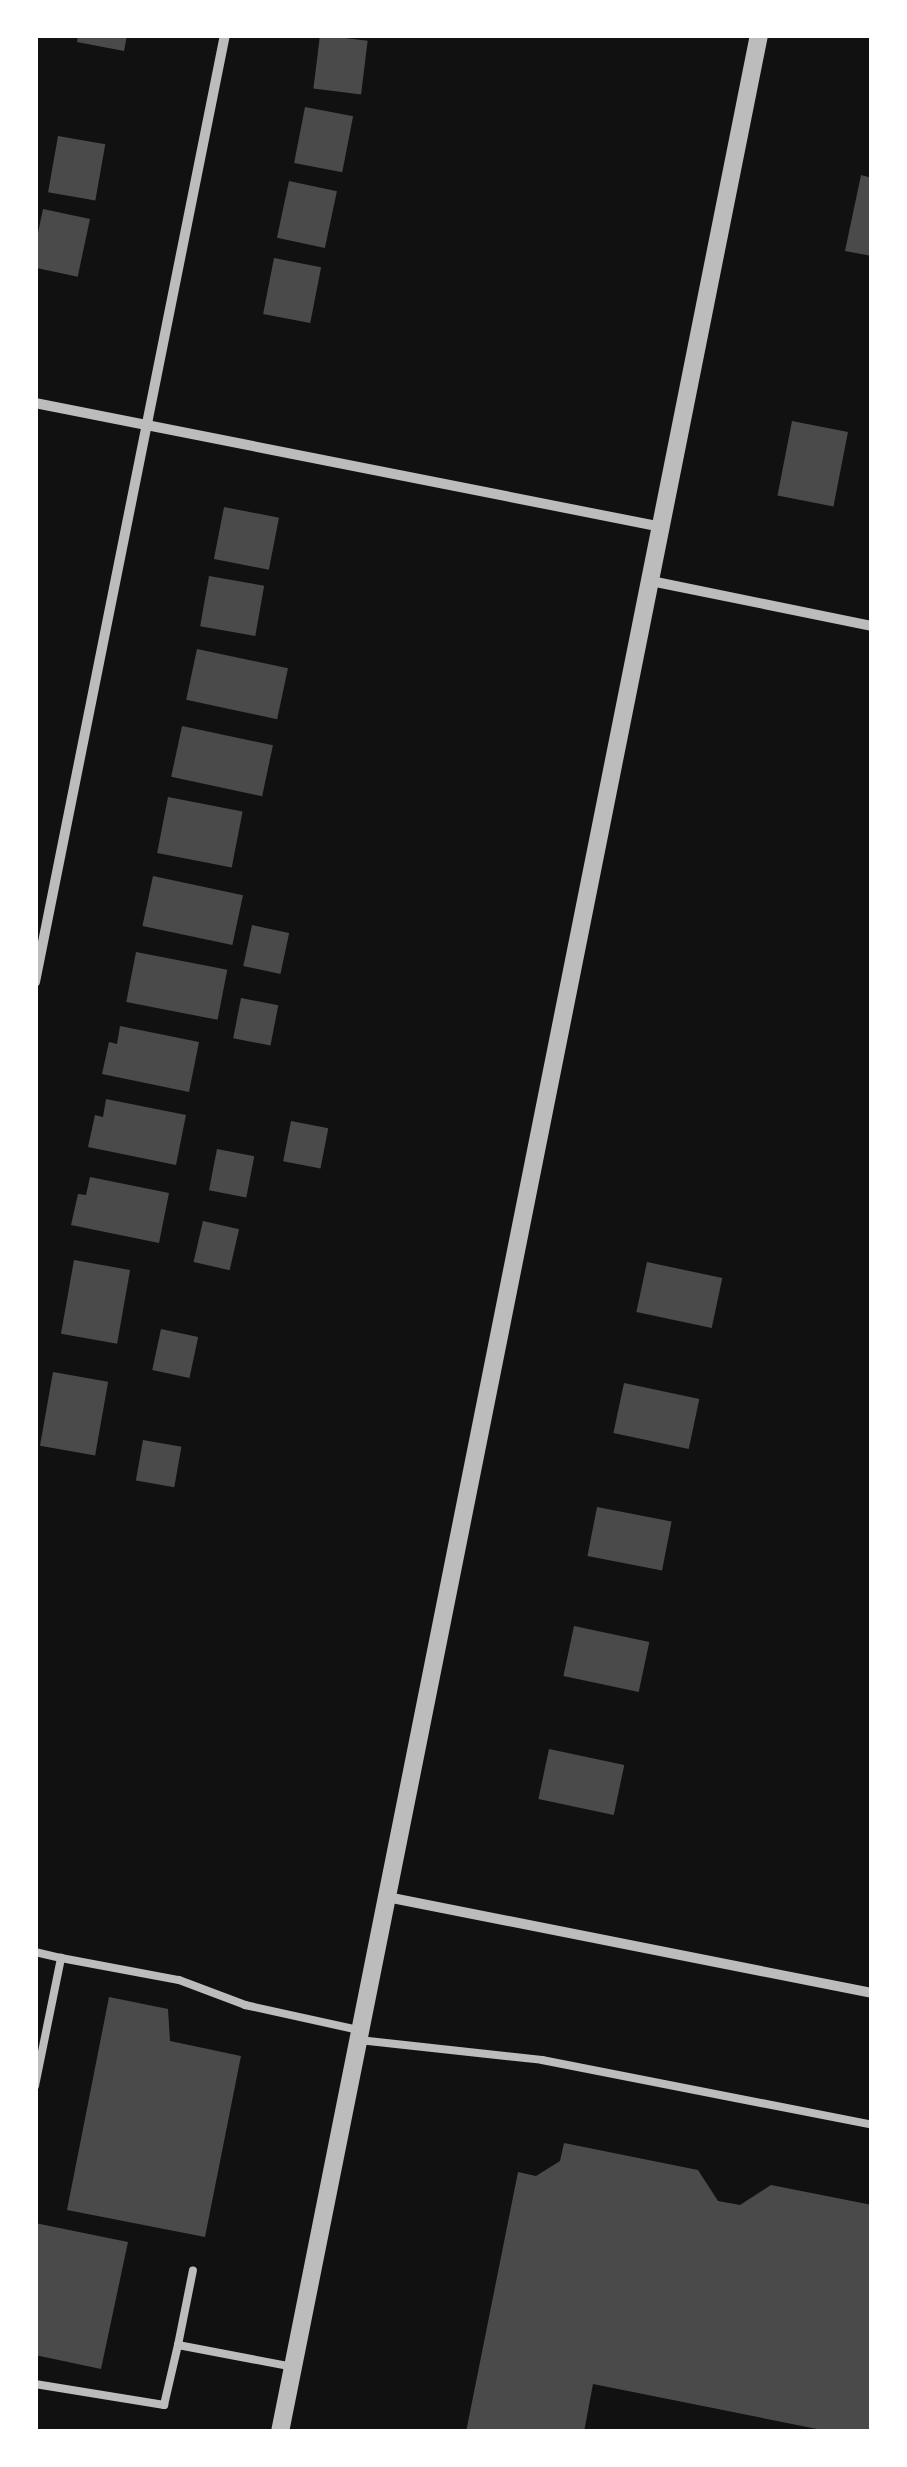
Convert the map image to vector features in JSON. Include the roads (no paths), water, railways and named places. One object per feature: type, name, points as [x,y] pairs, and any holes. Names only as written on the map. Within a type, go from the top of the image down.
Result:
[{"type":"street","points":[[35,982],[224,35]]},
{"type":"street","points":[[280,2432],[759,35]]},
{"type":"street","points":[[35,404],[662,528]]},
{"type":"street","points":[[651,581],[872,626]]},
{"type":"street","points":[[388,1897],[872,1993]]},
{"type":"lane","points":[[35,1952],[179,1980],[245,2005],[358,2034],[542,2060],[872,2125]]},
{"type":"lane","points":[[35,2086],[60,1958]]},
{"type":"lane","points":[[35,2384],[164,2404],[192,2270]]},
{"type":"lane","points":[[178,2345],[293,2367]]}]
